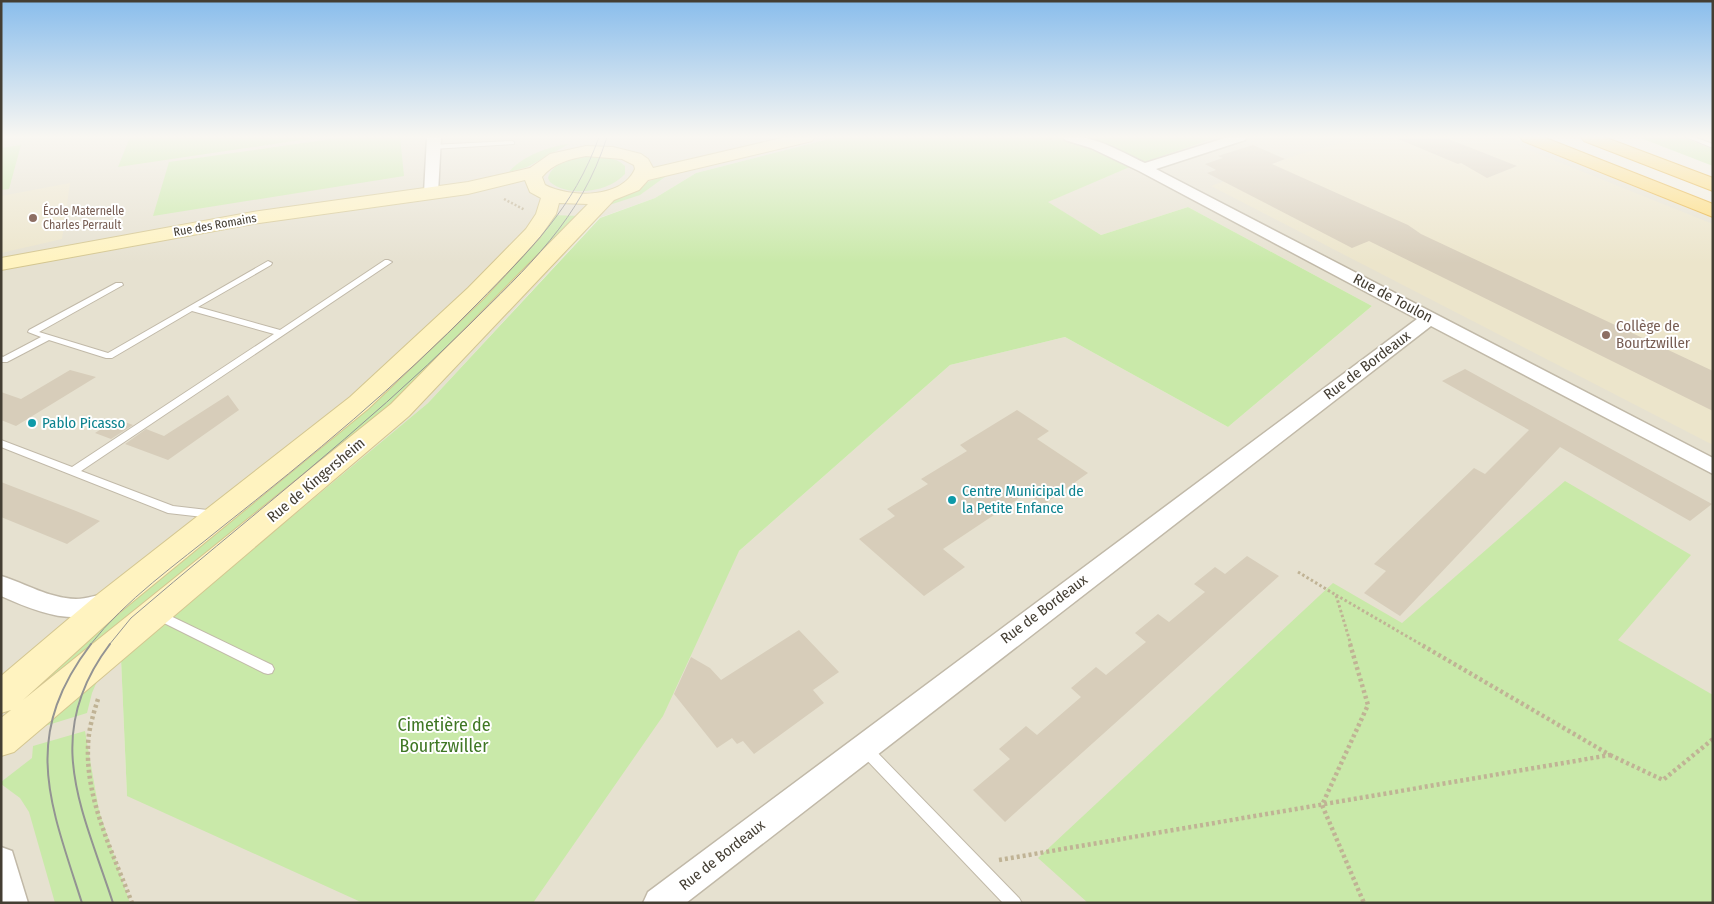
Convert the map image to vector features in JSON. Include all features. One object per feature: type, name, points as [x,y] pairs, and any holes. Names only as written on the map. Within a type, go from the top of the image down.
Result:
[{"type":"highway","points":[[1636,179],[1713,210]]},
{"type":"highway","points":[[1657,179],[1713,202]]},
{"type":"highway","points":[[1698,179],[1713,185]]},
{"type":"main road","points":[[1,698],[109,603],[359,403],[476,293],[533,233],[546,214],[541,179]]},
{"type":"main road","points":[[608,195],[623,190],[637,179]]},
{"type":"main road","name":"Rue des Romains","points":[[1,264],[253,218],[468,188],[501,190],[541,185],[583,199],[608,195]]},
{"type":"main road","name":"Rue de Kingersheim","points":[[1,740],[400,410],[608,195]]},
{"type":"street","points":[[431,193],[432,179]]},
{"type":"street","name":"Rue de Toulon","points":[[1165,179],[1713,467]]},
{"type":"street","name":"Rue de Bordeaux","points":[[659,903],[862,746],[1430,318]]},
{"type":"street","points":[[1,585],[46,605],[77,609],[109,603]]},
{"type":"street","points":[[1,862],[12,903]]},
{"type":"lane","points":[[75,470],[388,262]]},
{"type":"lane","points":[[119,285],[32,332],[109,356],[268,263]]},
{"type":"lane","points":[[192,308],[282,333]]},
{"type":"lane","points":[[1,359],[4,360],[48,337]]},
{"type":"lane","points":[[1,443],[75,470],[172,510],[194,514],[221,514]]},
{"type":"lane","points":[[155,614],[268,669]]},
{"type":"lane","points":[[862,746],[1014,903]]},
{"type":"path","points":[[501,198],[531,213]]},
{"type":"path","points":[[1298,572],[1610,755],[1663,780],[1713,738]]},
{"type":"path","points":[[1336,595],[1368,705],[1322,805],[1364,903]]},
{"type":"path","points":[[99,695],[92,723],[88,755],[99,811],[132,903]]},
{"type":"path","points":[[976,864],[1610,755]]},
{"type":"shaded area","points":[[1,179],[686,179],[655,198],[599,218],[428,403],[121,659],[127,796],[739,551],[950,365],[1065,337],[1228,427],[1372,306],[1188,207],[1101,235],[1047,202],[1099,179],[1616,179],[1713,218],[1713,903],[1,903]]},
{"type":"shaded area","name":"Collège de Bourtzwiller","points":[[1230,179],[1601,179],[1713,224],[1713,445],[1211,186]]},
{"type":"shaded area","name":"École Maternelle Charles Perrault","points":[[70,183],[62,239],[1,253],[1,196]]},
{"type":"green space","points":[[1,179],[12,179],[9,189],[1,190]]},
{"type":"green space","points":[[164,179],[384,179],[153,216]]},
{"type":"green space","points":[[549,179],[619,179],[599,189],[589,191],[567,190],[550,182]]},
{"type":"green space","points":[[662,179],[640,195],[597,209],[647,182]]},
{"type":"green space","name":"Cimetière de Bourtzwiller","points":[[686,179],[1101,179],[1048,202],[1101,235],[1188,207],[1372,306],[1228,427],[1065,337],[950,365],[739,551],[663,716],[533,903],[363,903],[127,796],[121,659],[428,403],[600,218],[655,198]]},
{"type":"green space","points":[[551,215],[580,216],[391,405],[16,709],[11,707],[68,655],[351,414]]},
{"type":"green space","points":[[1565,481],[1691,555],[1618,640],[1713,695],[1713,903],[1088,903],[1038,858],[1333,583],[1402,623]]},
{"type":"green space","points":[[107,658],[92,693],[87,713],[35,729]]},
{"type":"green space","points":[[85,731],[99,811],[130,903],[55,903],[29,812],[20,798],[1,784],[1,782],[32,758],[33,746]]},
{"type":"building","points":[[1219,179],[1306,179],[1408,225],[1421,234],[1713,371],[1713,411],[1369,241],[1352,248]]},
{"type":"building","points":[[1465,369],[1712,504],[1690,521],[1560,447],[1400,616],[1364,593],[1386,571],[1374,564],[1474,468],[1485,474],[1529,430],[1442,381]]},
{"type":"building","points":[[70,370],[96,377],[16,426],[1,420],[1,392],[21,399]]},
{"type":"building","points":[[228,395],[239,410],[168,460],[125,444],[146,429],[164,436]]},
{"type":"building","name":"Centre Municipal de la Petite Enfance","points":[[1017,410],[1049,431],[1037,439],[1088,473],[1043,505],[1027,493],[943,549],[965,567],[924,596],[859,539],[895,516],[887,509],[928,484],[921,479],[967,451],[960,445]]},
{"type":"building","points":[[117,419],[133,425],[111,439],[95,433]]},
{"type":"building","points":[[1,482],[100,521],[67,544],[1,517]]},
{"type":"building","points":[[1247,556],[1279,576],[1005,822],[973,790],[1010,759],[999,749],[1013,737],[1026,726],[1037,735],[1081,697],[1071,688],[1096,667],[1106,675],[1146,642],[1135,633],[1158,614],[1169,622],[1205,592],[1194,584],[1215,567],[1225,574]]},
{"type":"building","points":[[799,630],[839,672],[813,690],[824,703],[754,754],[743,741],[737,744],[732,738],[717,748],[674,694],[691,657],[710,668],[721,680]]},
{"type":"tram line","points":[[90,645],[119,612],[136,597],[321,447],[417,363],[532,246],[563,207],[580,179]]},
{"type":"tram line","points":[[109,645],[131,618],[345,439],[428,365],[531,262],[567,218],[590,179]]},
{"type":"tram line","points":[[82,903],[52,802],[48,771],[49,740],[55,710],[69,678],[91,644]]},
{"type":"tram line","points":[[110,644],[89,677],[77,710],[72,741],[74,772],[80,803],[113,903]]},
{"type":"place","name":"École Maternelle Charles Perrault","points":[[33,218]]},
{"type":"place","name":"Collège de Bourtzwiller","points":[[1606,335]]},
{"type":"place","name":"Pablo Picasso","points":[[32,423]]},
{"type":"place","name":"Centre Municipal de la Petite Enfance","points":[[952,500]]}]
